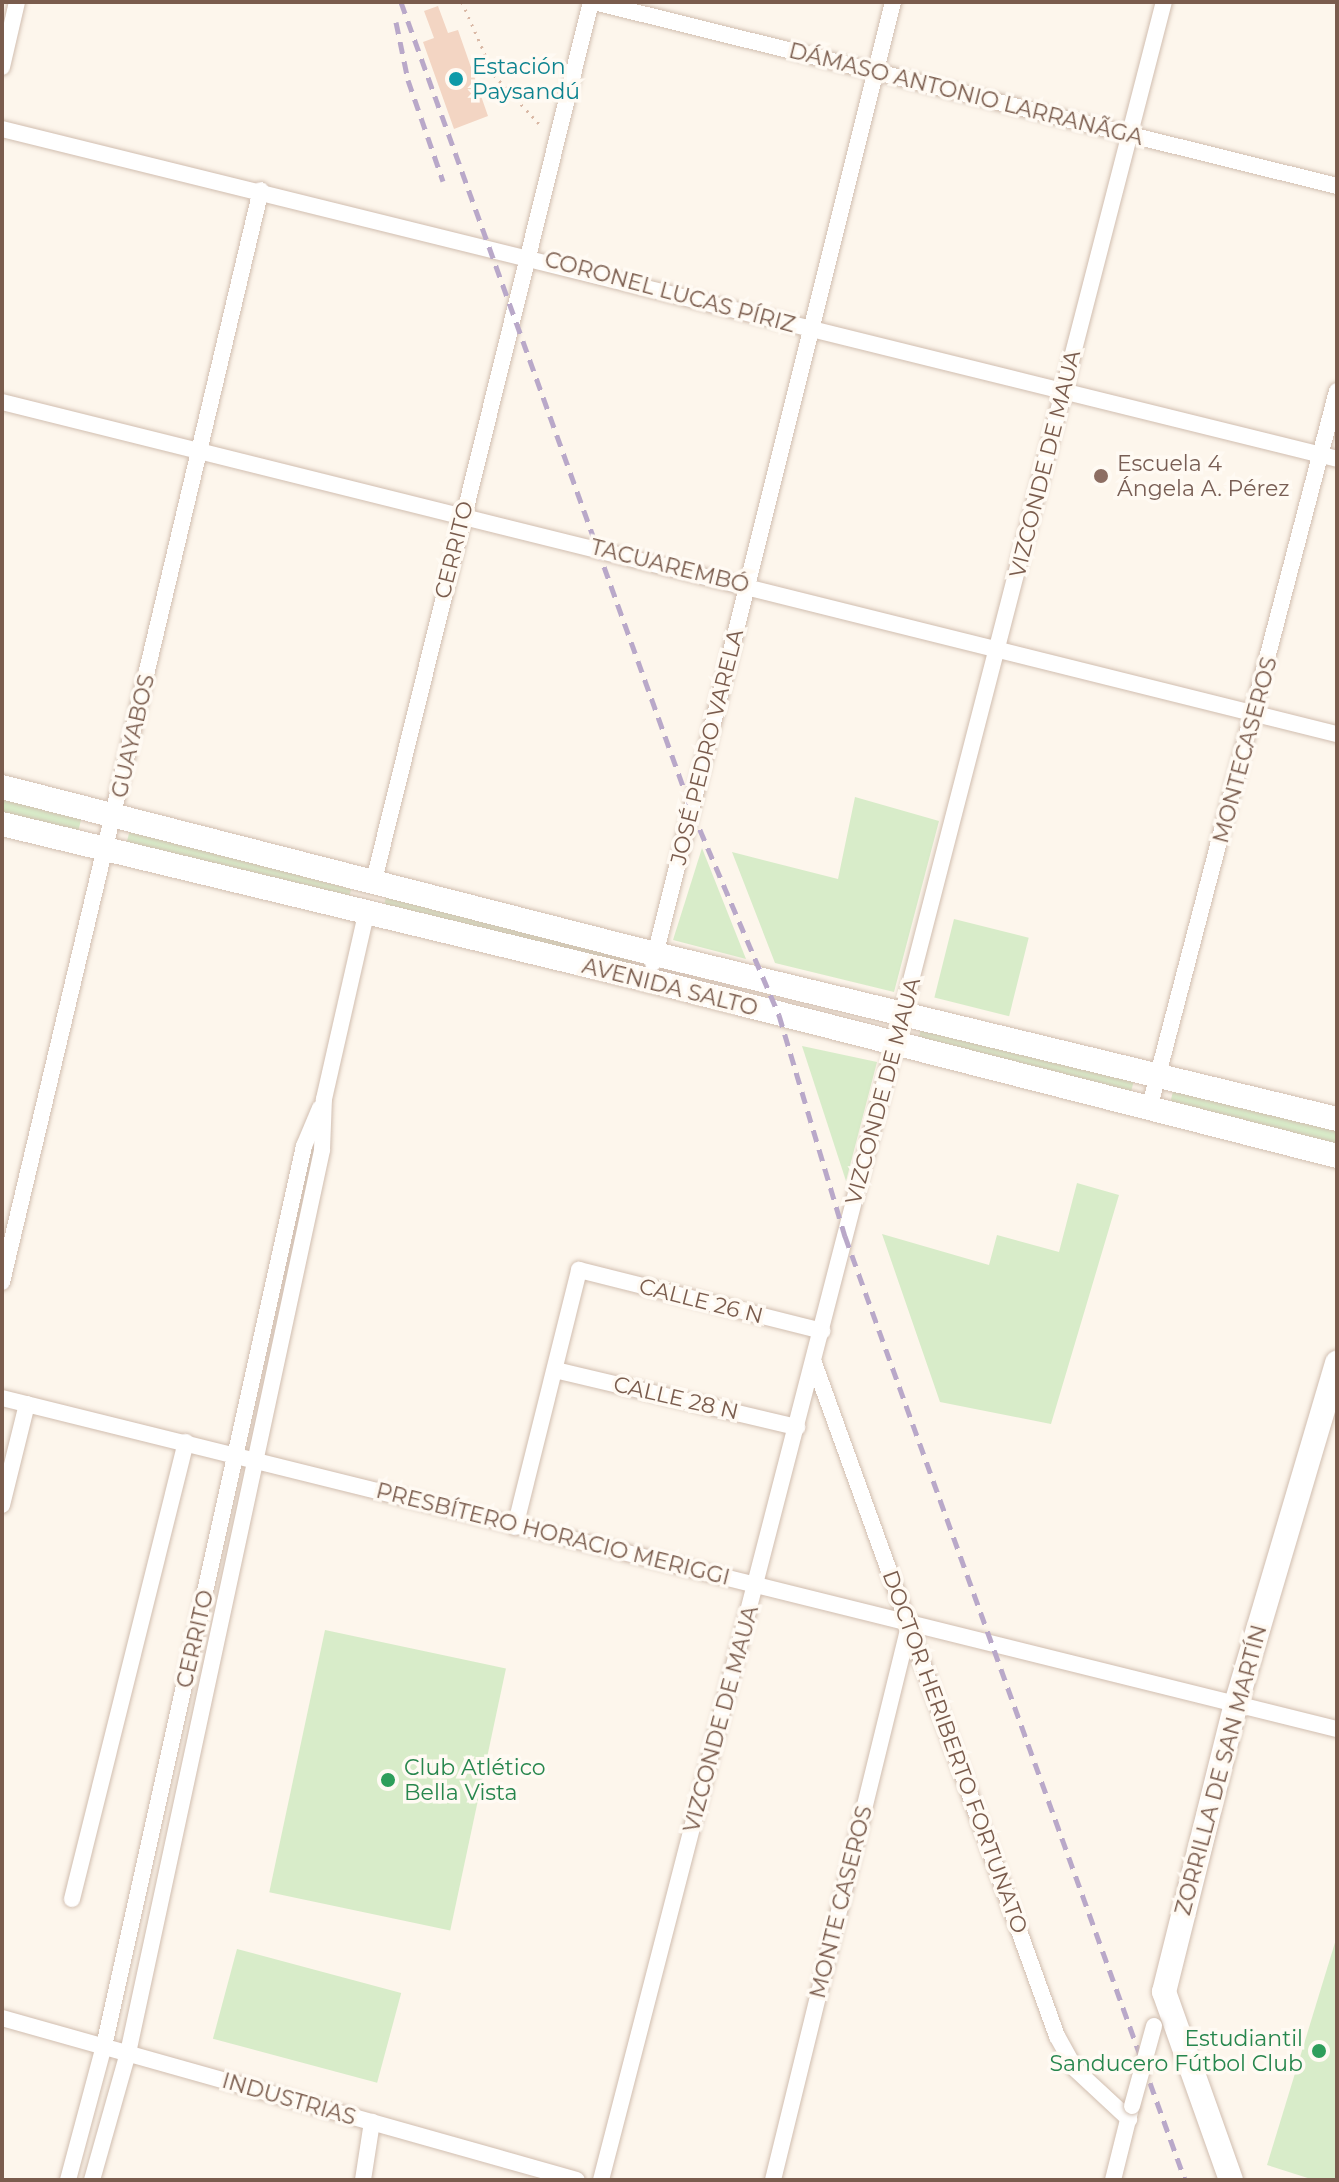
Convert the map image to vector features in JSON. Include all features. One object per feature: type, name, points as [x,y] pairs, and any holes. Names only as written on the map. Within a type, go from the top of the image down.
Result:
[{"type":"street","points":[[2,67],[17,2]]},
{"type":"street","name":"CERRITO","points":[[68,2180],[104,2046],[304,1146],[324,1099],[462,515],[592,2]]},
{"type":"street","name":"DÁMASO ANTONIO LARRANÃGA","points":[[592,2],[1337,186]]},
{"type":"street","name":"JOSÉ PEDRO VARELA","points":[[648,980],[893,2]]},
{"type":"street","name":"VIZCONDE DE MAUA","points":[[601,2180],[1164,2]]},
{"type":"street","name":"CORONEL LUCAS PÍRIZ","points":[[2,129],[526,255],[1330,457]]},
{"type":"street","name":"GUAYABOS","points":[[2,1282],[261,190]]},
{"type":"street","name":"MONTECASEROS","points":[[1149,1109],[1255,715],[1330,457],[1337,391]]},
{"type":"street","name":"TACUAREMBÓ","points":[[2,402],[1337,734]]},
{"type":"street","name":"AVENIDA SALTO","points":[[2,787],[655,954],[1337,1119]]},
{"type":"street","name":"AVENIDA SALTO","points":[[2,824],[648,980],[1337,1156]]},
{"type":"street","name":"CERRITO","points":[[92,2180],[128,2053],[256,1459],[322,1150],[324,1099]]},
{"type":"street","name":"CALLE 26 N","points":[[555,1370],[579,1270],[822,1331]]},
{"type":"street","name":"DOCTOR HERIBERTO FORTUNATO","points":[[814,1363],[1057,2036],[1075,2069],[1130,2113]]},
{"type":"street","name":"ZORRILLA DE SAN MARTÍN","points":[[1113,2180],[1236,1704],[1337,1363]]},
{"type":"street","points":[[515,1527],[555,1370]]},
{"type":"street","name":"CALLE 28 N","points":[[555,1370],[797,1427]]},
{"type":"street","name":"PRESBÍTERO HORACIO MERIGGI","points":[[2,1398],[1337,1729]]},
{"type":"street","points":[[2,1505],[27,1404]]},
{"type":"street","points":[[72,1899],[186,1442]]},
{"type":"street","name":"MONTE CASEROS","points":[[773,2180],[909,1624]]},
{"type":"street","points":[[1164,1992],[1231,2180]]},
{"type":"street","name":"INDUSTRIAS","points":[[2,2018],[577,2180]]},
{"type":"street","points":[[363,2180],[372,2122]]},
{"type":"path","points":[[462,2],[494,75],[558,144]]},
{"type":"green space","points":[[855,797],[939,821],[894,992],[775,963],[732,852],[838,879]]},
{"type":"green space","points":[[2,798],[82,818],[78,832],[2,813]]},
{"type":"green space","points":[[130,830],[351,889],[348,902],[127,843]]},
{"type":"green space","points":[[702,848],[746,959],[673,940]]},
{"type":"green space","points":[[386,897],[633,954],[631,967],[383,910]]},
{"type":"green space","points":[[954,919],[1029,938],[1009,1016],[934,998]]},
{"type":"green space","points":[[921,1029],[1133,1082],[1130,1095],[918,1042]]},
{"type":"green space","points":[[802,1046],[877,1062],[846,1181]]},
{"type":"green space","points":[[1174,1087],[1337,1127],[1337,1148],[1170,1104]]},
{"type":"green space","points":[[1077,1183],[1119,1195],[1051,1424],[940,1402],[882,1234],[989,1265],[997,1235],[1059,1252]]},
{"type":"green space","name":"Club Atlético Bella Vista","points":[[325,1630],[506,1668],[450,1931],[269,1892]]},
{"type":"green space","name":"Estudiantil Sanducero Fútbol Club","points":[[1337,1936],[1337,2180],[1314,2180],[1267,2165]]},
{"type":"green space","points":[[237,1949],[401,1993],[377,2083],[213,2039]]},
{"type":"building","name":"Estación Paysandú","points":[[438,6],[448,33],[458,30],[488,116],[454,129],[423,42],[434,38],[424,11]]},
{"type":"railway","points":[[401,2],[692,811],[779,1015],[845,1236],[1185,2180]]},
{"type":"railway","points":[[396,22],[408,80],[443,181]]},
{"type":"place","name":"Estación Paysandú","points":[[456,79]]},
{"type":"place","name":"Escuela 4 Ángela A. Pérez","points":[[1101,476]]},
{"type":"place","name":"Club Atlético Bella Vista","points":[[388,1780]]},
{"type":"place","name":"Estudiantil Sanducero Fútbol Club","points":[[1319,2051]]}]
